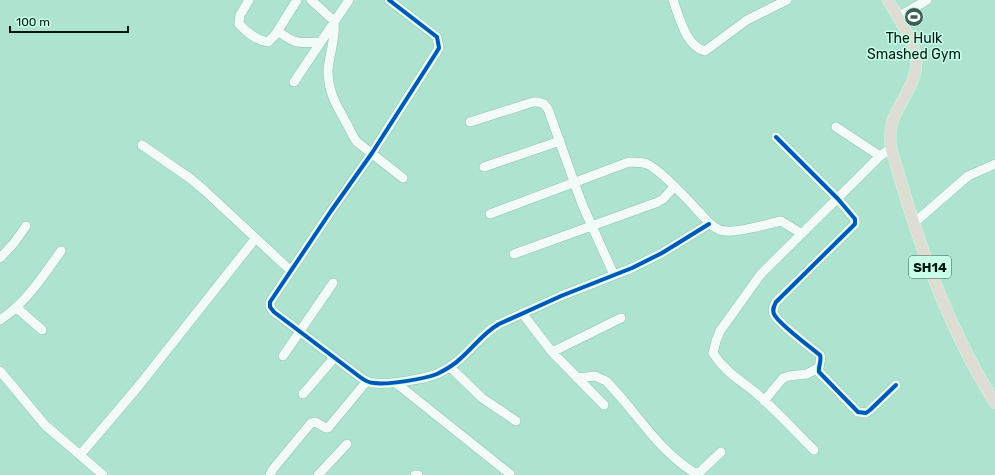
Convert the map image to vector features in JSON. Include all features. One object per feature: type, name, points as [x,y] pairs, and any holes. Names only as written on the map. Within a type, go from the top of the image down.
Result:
[{"type":"main road","name":"SH14","points":[[888,0],[910,40],[917,58],[910,87],[892,122],[890,137],[891,148],[914,223],[953,326],[995,402]]},
{"type":"street","points":[[249,0],[239,19],[239,24],[243,29],[260,40],[268,42],[273,39],[297,0]]},
{"type":"street","points":[[311,0],[334,21],[335,30],[328,71],[332,98],[354,138],[403,178]]},
{"type":"street","points":[[294,82],[349,0]]},
{"type":"street","points":[[389,0],[438,37],[438,48],[432,62],[372,153],[272,299],[270,307],[274,312],[334,358],[367,381],[375,383],[396,383],[435,374],[461,358],[490,330],[522,313],[614,275],[662,253],[709,224]]},
{"type":"street","points":[[673,0],[691,41],[700,50],[706,51],[747,20],[788,0]]},
{"type":"street","points":[[898,18],[927,0]]},
{"type":"street","points":[[278,30],[290,40],[295,42],[320,42]]},
{"type":"street","points":[[470,122],[533,102],[544,104],[548,109],[582,204],[614,275]]},
{"type":"street","points":[[836,127],[880,156]]},
{"type":"street","points":[[776,137],[838,199],[855,219],[855,224],[776,302],[773,307],[774,314],[780,321],[820,355],[821,359],[818,368],[819,372],[858,412],[866,413],[896,385]]},
{"type":"street","points":[[484,167],[560,141]]},
{"type":"street","points":[[142,145],[204,190],[291,271]]},
{"type":"street","points":[[814,450],[764,401],[730,374],[719,362],[713,353],[716,341],[720,331],[761,274],[880,156],[891,148]]},
{"type":"street","points":[[490,214],[629,162],[639,162],[648,164],[674,187],[709,224],[726,231],[735,231],[781,221],[802,234]]},
{"type":"street","points":[[914,223],[968,176],[995,164]]},
{"type":"street","points":[[514,254],[658,202],[664,199],[674,187]]},
{"type":"street","points":[[0,258],[14,243],[26,226]]},
{"type":"street","points":[[80,455],[137,388],[255,239]]},
{"type":"street","points":[[0,320],[17,308],[26,299],[61,251]]},
{"type":"street","points":[[283,356],[333,283]]},
{"type":"street","points":[[17,308],[42,330]]},
{"type":"street","points":[[522,313],[552,352],[604,405]]},
{"type":"street","points":[[552,352],[621,318]]},
{"type":"street","points":[[303,394],[334,358]]},
{"type":"street","points":[[450,366],[482,398],[516,421]]},
{"type":"street","points":[[764,401],[783,378],[807,374],[818,368]]},
{"type":"street","points":[[1,374],[45,425],[103,475]]},
{"type":"street","points":[[577,378],[595,376],[606,381],[664,448],[679,462],[695,473],[700,472],[721,452]]},
{"type":"street","points":[[270,475],[273,469],[311,423],[315,422],[328,428],[367,381]]},
{"type":"street","points":[[396,383],[510,474]]},
{"type":"street","points":[[318,475],[347,444]]},
{"type":"cycle path","points":[[389,0],[437,37],[439,48],[372,153],[270,302],[270,307],[274,312],[363,379],[372,383],[388,383],[415,380],[437,374],[458,361],[483,336],[499,324],[561,296],[632,268],[662,253],[709,224]]},
{"type":"cycle path","points":[[776,137],[838,199],[855,219],[855,224],[776,302],[773,309],[774,314],[776,318],[788,329],[820,355],[821,359],[819,372],[858,412],[866,413],[896,385]]},
{"type":"place","name":"The Hulk Smashed Gym","points":[[914,17]]}]
